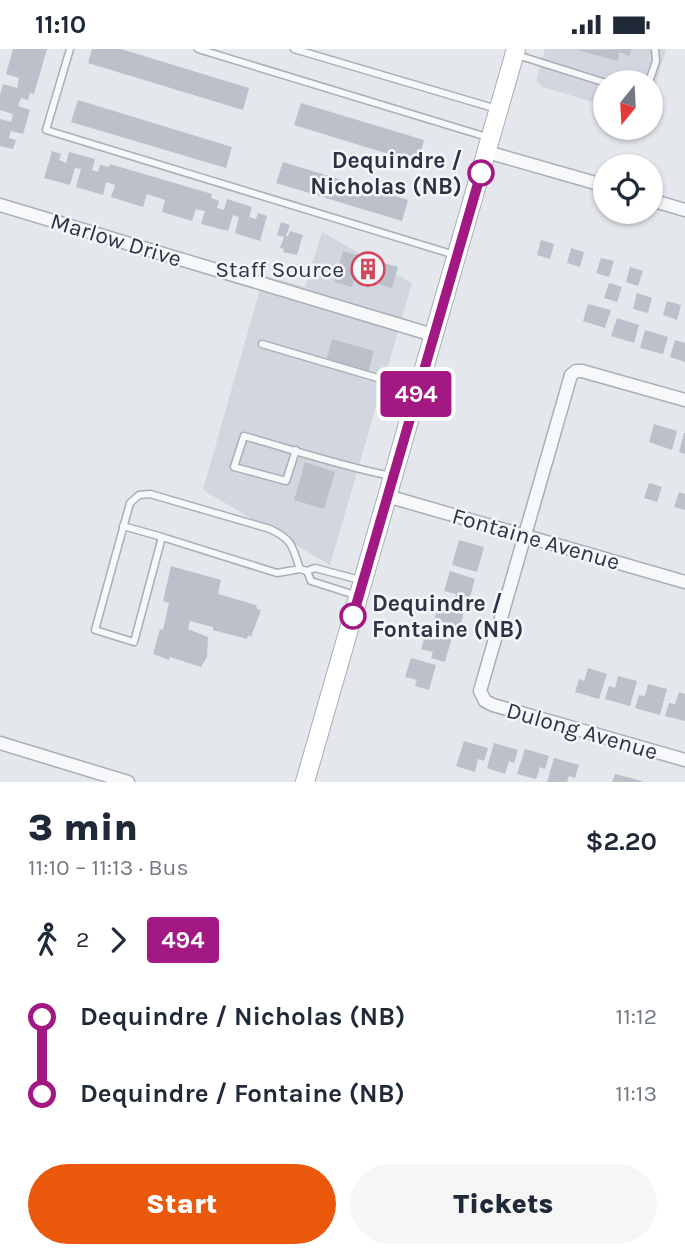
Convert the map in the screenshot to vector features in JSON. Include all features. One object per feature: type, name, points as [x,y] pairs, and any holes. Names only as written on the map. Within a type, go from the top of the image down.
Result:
[{"type":"main road","points":[[305,782],[516,52]]},
{"type":"street","points":[[489,145],[593,181]]},
{"type":"street","points":[[663,204],[685,210]]},
{"type":"street","name":"Marlow Drive","points":[[0,205],[433,335]]},
{"type":"street","points":[[525,535],[568,383],[576,371],[589,372],[685,400]]},
{"type":"street","name":"Fontaine Avenue","points":[[387,496],[685,582]]},
{"type":"street","name":"Dulong Avenue","points":[[525,535],[483,675],[481,697],[493,705],[685,760]]},
{"type":"street","points":[[0,743],[128,782]]},
{"type":"lane","points":[[70,49],[46,130],[456,256]]},
{"type":"lane","points":[[198,49],[489,145]]},
{"type":"lane","points":[[294,49],[499,110]]},
{"type":"lane","points":[[653,70],[656,61],[655,49]]},
{"type":"lane","points":[[516,52],[593,79]]},
{"type":"lane","points":[[262,344],[417,390]]},
{"type":"lane","points":[[296,450],[286,481],[234,467],[244,436],[296,450],[358,469],[393,477]]},
{"type":"lane","points":[[162,537],[134,642],[95,630],[130,503],[139,495],[150,494],[270,529],[285,536],[311,581],[360,588]]},
{"type":"lane","points":[[123,526],[277,573],[315,568],[360,588]]},
{"type":"shaded area","points":[[545,49],[666,49],[660,70],[593,70],[593,102],[543,87],[536,81]]},
{"type":"shaded area","points":[[322,232],[412,283],[330,565],[203,490],[264,275],[305,287]]},
{"type":"building","points":[[13,49],[47,49],[34,94],[30,93],[28,100],[21,98],[18,106],[30,110],[23,134],[11,131],[9,138],[16,140],[13,149],[0,146],[0,119],[11,122],[13,114],[0,110],[0,95],[3,84],[17,88],[19,78],[6,74]]},
{"type":"building","points":[[92,49],[121,49],[249,88],[243,110],[88,63]]},
{"type":"building","points":[[631,49],[630,56],[619,52],[618,61],[577,50]]},
{"type":"building","points":[[78,100],[232,147],[226,168],[71,122]]},
{"type":"building","points":[[301,103],[424,140],[418,163],[294,125]]},
{"type":"building","points":[[52,151],[61,154],[59,160],[66,163],[69,152],[95,159],[92,170],[98,172],[100,165],[109,167],[110,164],[212,194],[211,198],[219,201],[217,208],[224,210],[227,199],[252,207],[249,217],[256,219],[258,213],[267,216],[260,241],[235,233],[239,217],[233,215],[228,231],[201,224],[205,211],[196,209],[192,221],[162,212],[165,200],[147,194],[143,207],[111,197],[115,185],[106,182],[103,195],[76,187],[81,169],[75,168],[70,185],[44,178]]},
{"type":"building","points":[[283,162],[408,200],[402,221],[276,183]]},
{"type":"building","points":[[281,222],[290,225],[286,236],[290,231],[303,235],[297,255],[283,252],[284,249],[280,248],[284,237],[277,235]]},
{"type":"building","points":[[541,240],[554,244],[550,259],[537,255]]},
{"type":"building","points":[[571,248],[584,252],[580,267],[567,263]]},
{"type":"building","name":"Staff Source","points":[[343,251],[398,267],[392,288],[355,277],[352,287],[334,282]]},
{"type":"building","points":[[601,258],[614,261],[609,277],[596,273]]},
{"type":"building","points":[[630,267],[643,271],[638,286],[626,282]]},
{"type":"building","points":[[609,283],[622,287],[617,302],[604,298]]},
{"type":"building","points":[[637,293],[652,298],[648,313],[633,309]]},
{"type":"building","points":[[667,301],[681,305],[677,320],[663,315]]},
{"type":"building","points":[[588,304],[611,310],[605,328],[583,321]]},
{"type":"building","points":[[617,318],[639,325],[634,343],[611,336]]},
{"type":"building","points":[[645,330],[668,337],[663,354],[640,348]]},
{"type":"building","points":[[332,339],[374,351],[368,373],[326,361]]},
{"type":"building","points":[[675,340],[685,343],[685,362],[670,357]]},
{"type":"building","points":[[654,424],[677,431],[672,450],[649,442]]},
{"type":"building","points":[[685,433],[685,454],[679,452]]},
{"type":"building","points":[[305,462],[335,472],[324,509],[294,500]]},
{"type":"building","points":[[649,483],[662,487],[657,502],[644,498]]},
{"type":"building","points":[[679,492],[685,494],[685,510],[674,507]]},
{"type":"building","points":[[459,540],[484,547],[477,572],[452,565]]},
{"type":"building","points":[[171,566],[221,580],[218,594],[256,605],[257,609],[261,610],[251,637],[248,635],[247,639],[190,621],[188,629],[208,637],[207,657],[201,667],[153,654],[160,629],[163,630],[169,603],[163,601]]},
{"type":"building","points":[[450,571],[475,579],[468,604],[454,600],[456,594],[444,591]]},
{"type":"building","points":[[440,601],[465,608],[458,633],[445,629],[446,623],[434,620]]},
{"type":"building","points":[[427,630],[452,637],[445,662],[431,658],[433,652],[421,649]]},
{"type":"building","points":[[411,658],[436,665],[429,690],[415,686],[417,680],[405,677]]},
{"type":"building","points":[[588,668],[607,674],[599,699],[575,692],[579,679],[584,681]]},
{"type":"building","points":[[618,676],[637,681],[630,706],[605,699],[609,686],[615,688]]},
{"type":"building","points":[[648,684],[667,689],[660,715],[635,708],[639,695],[645,696]]},
{"type":"building","points":[[679,692],[685,694],[685,721],[665,716],[669,703],[675,704]]},
{"type":"building","points":[[464,741],[488,748],[484,761],[478,759],[475,772],[456,766]]},
{"type":"building","points":[[494,743],[518,750],[514,763],[509,761],[505,774],[487,768]]},
{"type":"building","points":[[525,749],[549,756],[545,769],[540,767],[536,779],[517,774]]},
{"type":"building","points":[[554,758],[579,765],[575,778],[569,776],[567,782],[547,782]]},
{"type":"building","points":[[615,774],[642,781],[642,782],[612,782]]},
{"type":"bus line","name":"494","points":[[353,616],[481,173]]},
{"type":"place","name":"Dequindre / Nicholas (NB)","points":[[481,173]]},
{"type":"place","name":"Staff Source","points":[[368,269]]},
{"type":"place","name":"Dequindre / Fontaine (NB)","points":[[353,616]]}]
